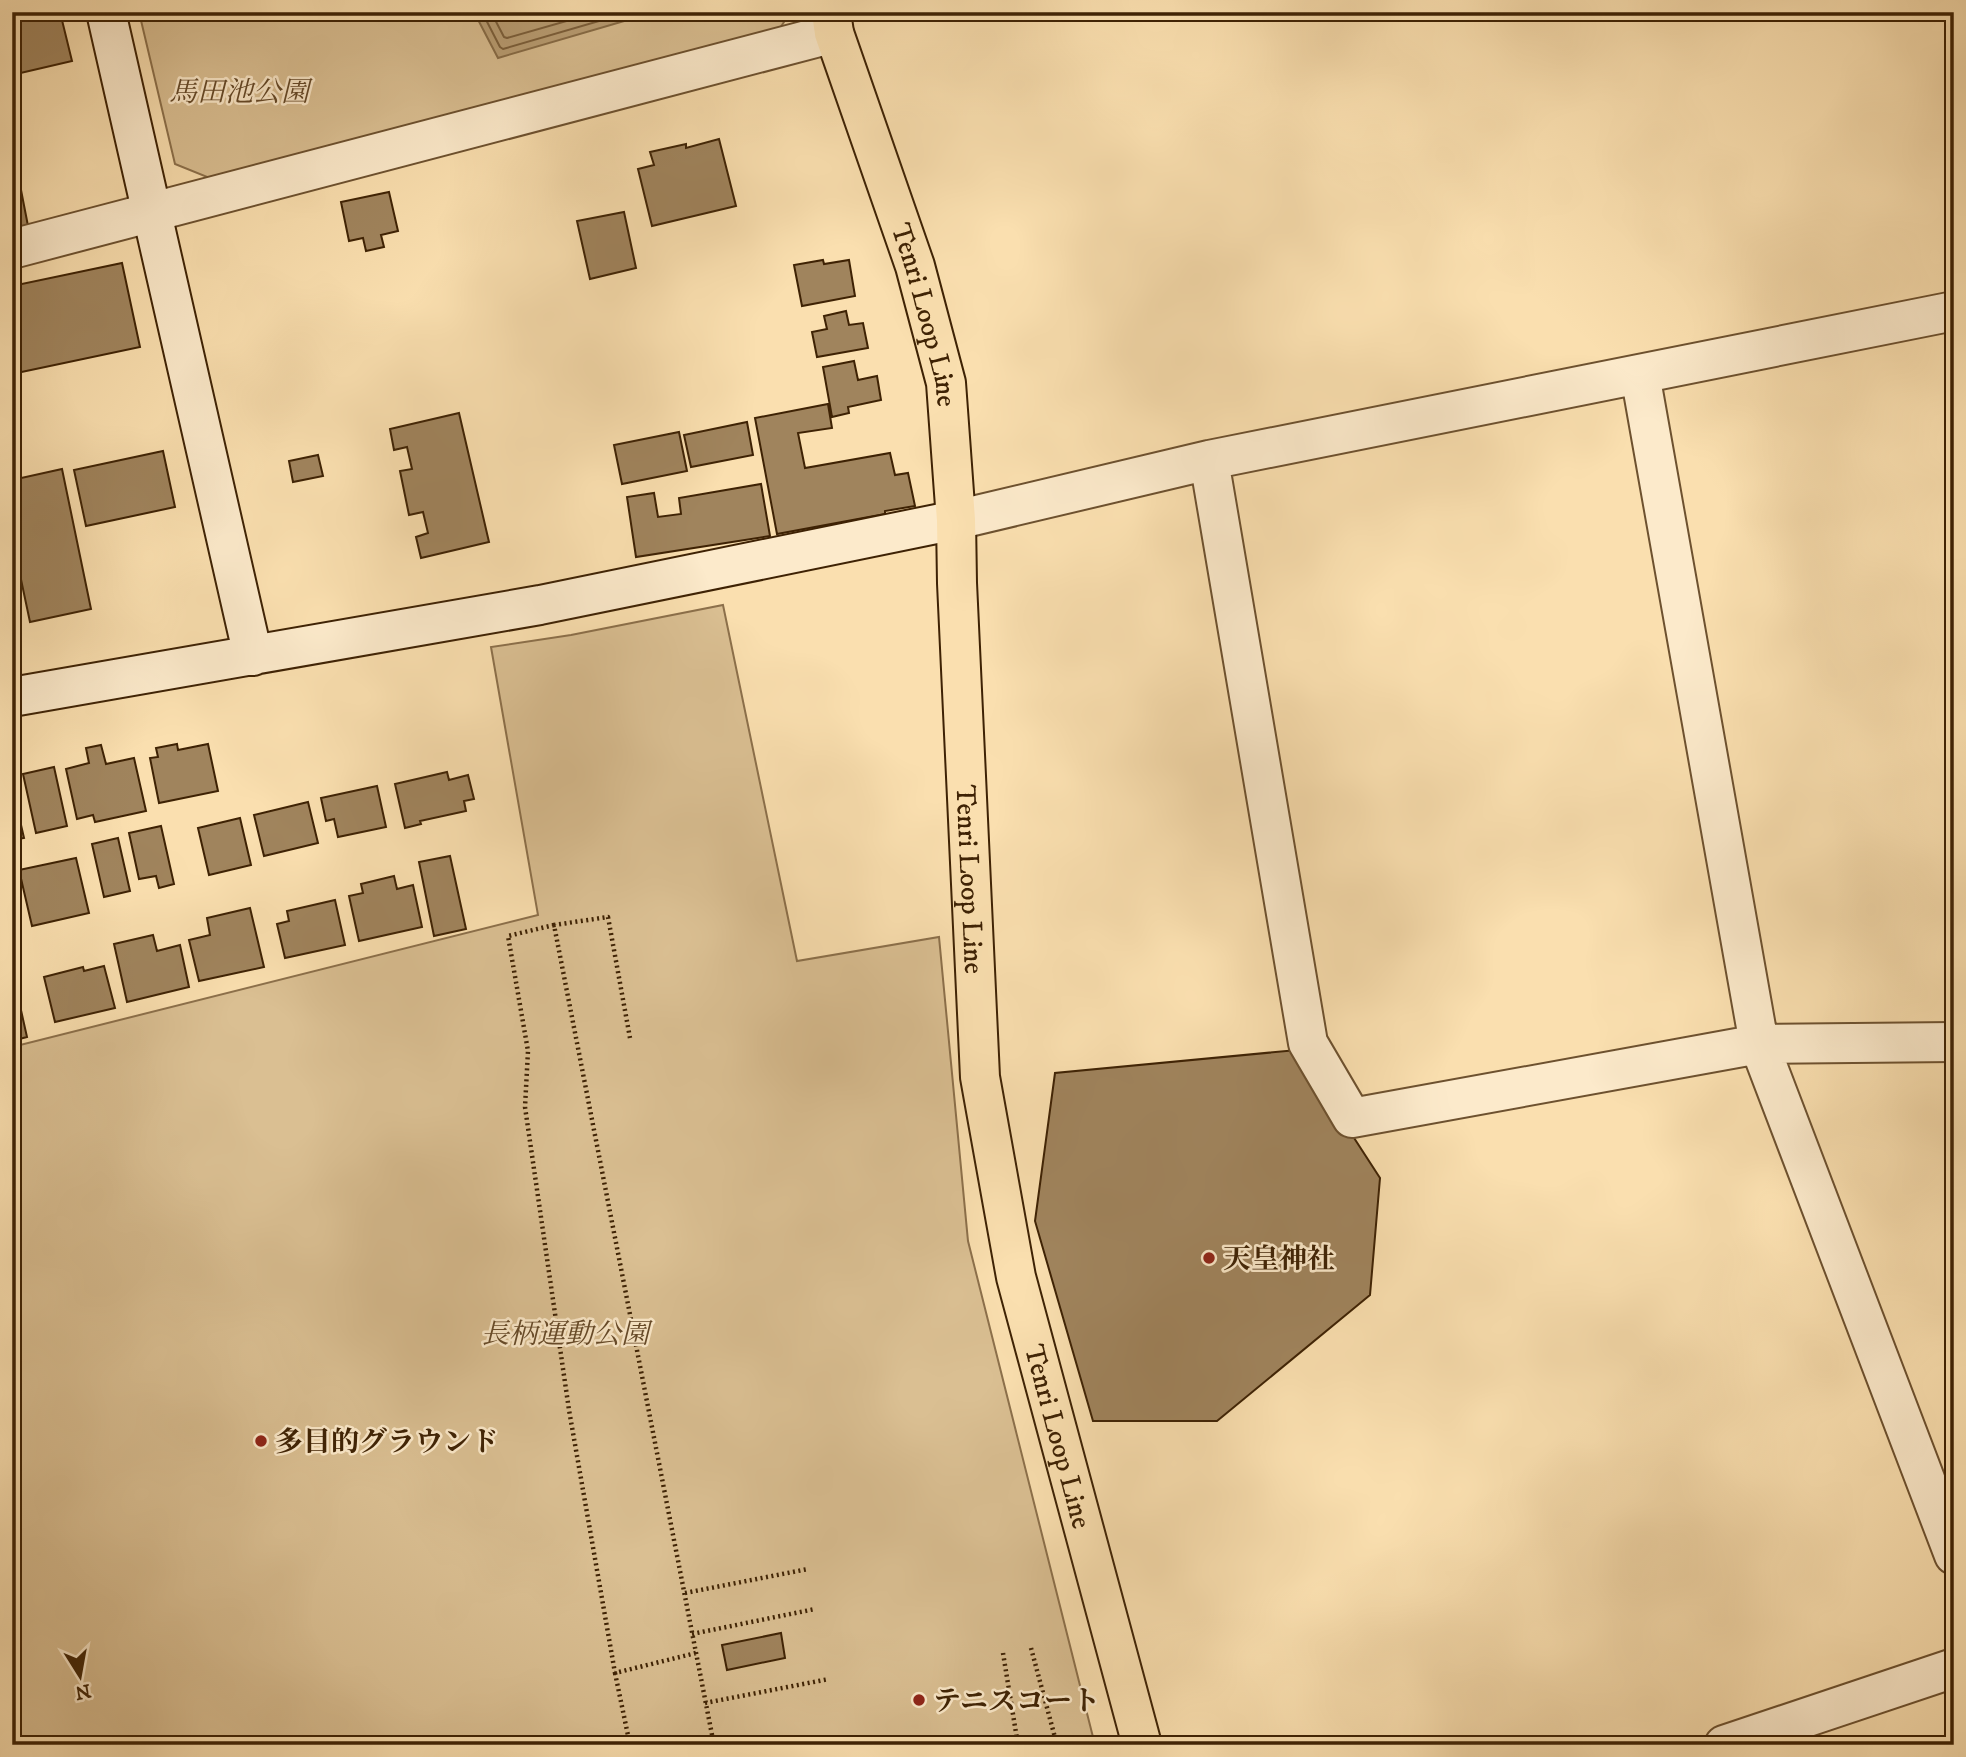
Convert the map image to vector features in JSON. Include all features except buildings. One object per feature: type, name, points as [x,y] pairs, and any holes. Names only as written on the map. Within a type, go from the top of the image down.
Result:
[{"type":"main road","name":"Tenri Loop Line","points":[[833,23],[915,266],[946,383],[956,520],[979,1077],[1016,1277],[1142,1745]]},
{"type":"street","points":[[106,12],[253,656]]},
{"type":"street","points":[[12,249],[151,213],[833,23]]},
{"type":"street","points":[[12,697],[541,605],[956,520],[1209,460],[1954,312]]},
{"type":"street","points":[[1640,374],[1759,1044],[1954,1555]]},
{"type":"street","points":[[1209,460],[1308,1043],[1352,1118],[1759,1044],[1954,1042]]},
{"type":"street","points":[[1724,1745],[1954,1668]]},
{"type":"path","points":[[630,1038],[608,917],[554,925],[508,936],[528,1051],[525,1107],[569,1410],[630,1745]]},
{"type":"path","points":[[554,925],[714,1745]]},
{"type":"path","points":[[685,1593],[808,1569]]},
{"type":"path","points":[[692,1634],[816,1609]]},
{"type":"path","points":[[1031,1647],[1057,1745]]},
{"type":"path","points":[[615,1673],[696,1653]]},
{"type":"path","points":[[1003,1653],[1018,1745]]},
{"type":"path","points":[[705,1703],[829,1679]]},
{"type":"green space","name":"馬田池公園","points":[[139,12],[790,13],[776,34],[212,179],[175,164]]},
{"type":"green space","name":"長柄運動公園","points":[[723,605],[797,961],[939,937],[968,1241],[1095,1745],[12,1745],[12,1047],[538,915],[491,647],[571,635]]},
{"type":"water","points":[[474,12],[655,12],[498,58]]},
{"type":"place","name":"天皇神社","points":[[1209,1258]]},
{"type":"place","name":"多目的グラウンド","points":[[261,1441]]},
{"type":"place","name":"テニスコート","points":[[919,1700]]}]
